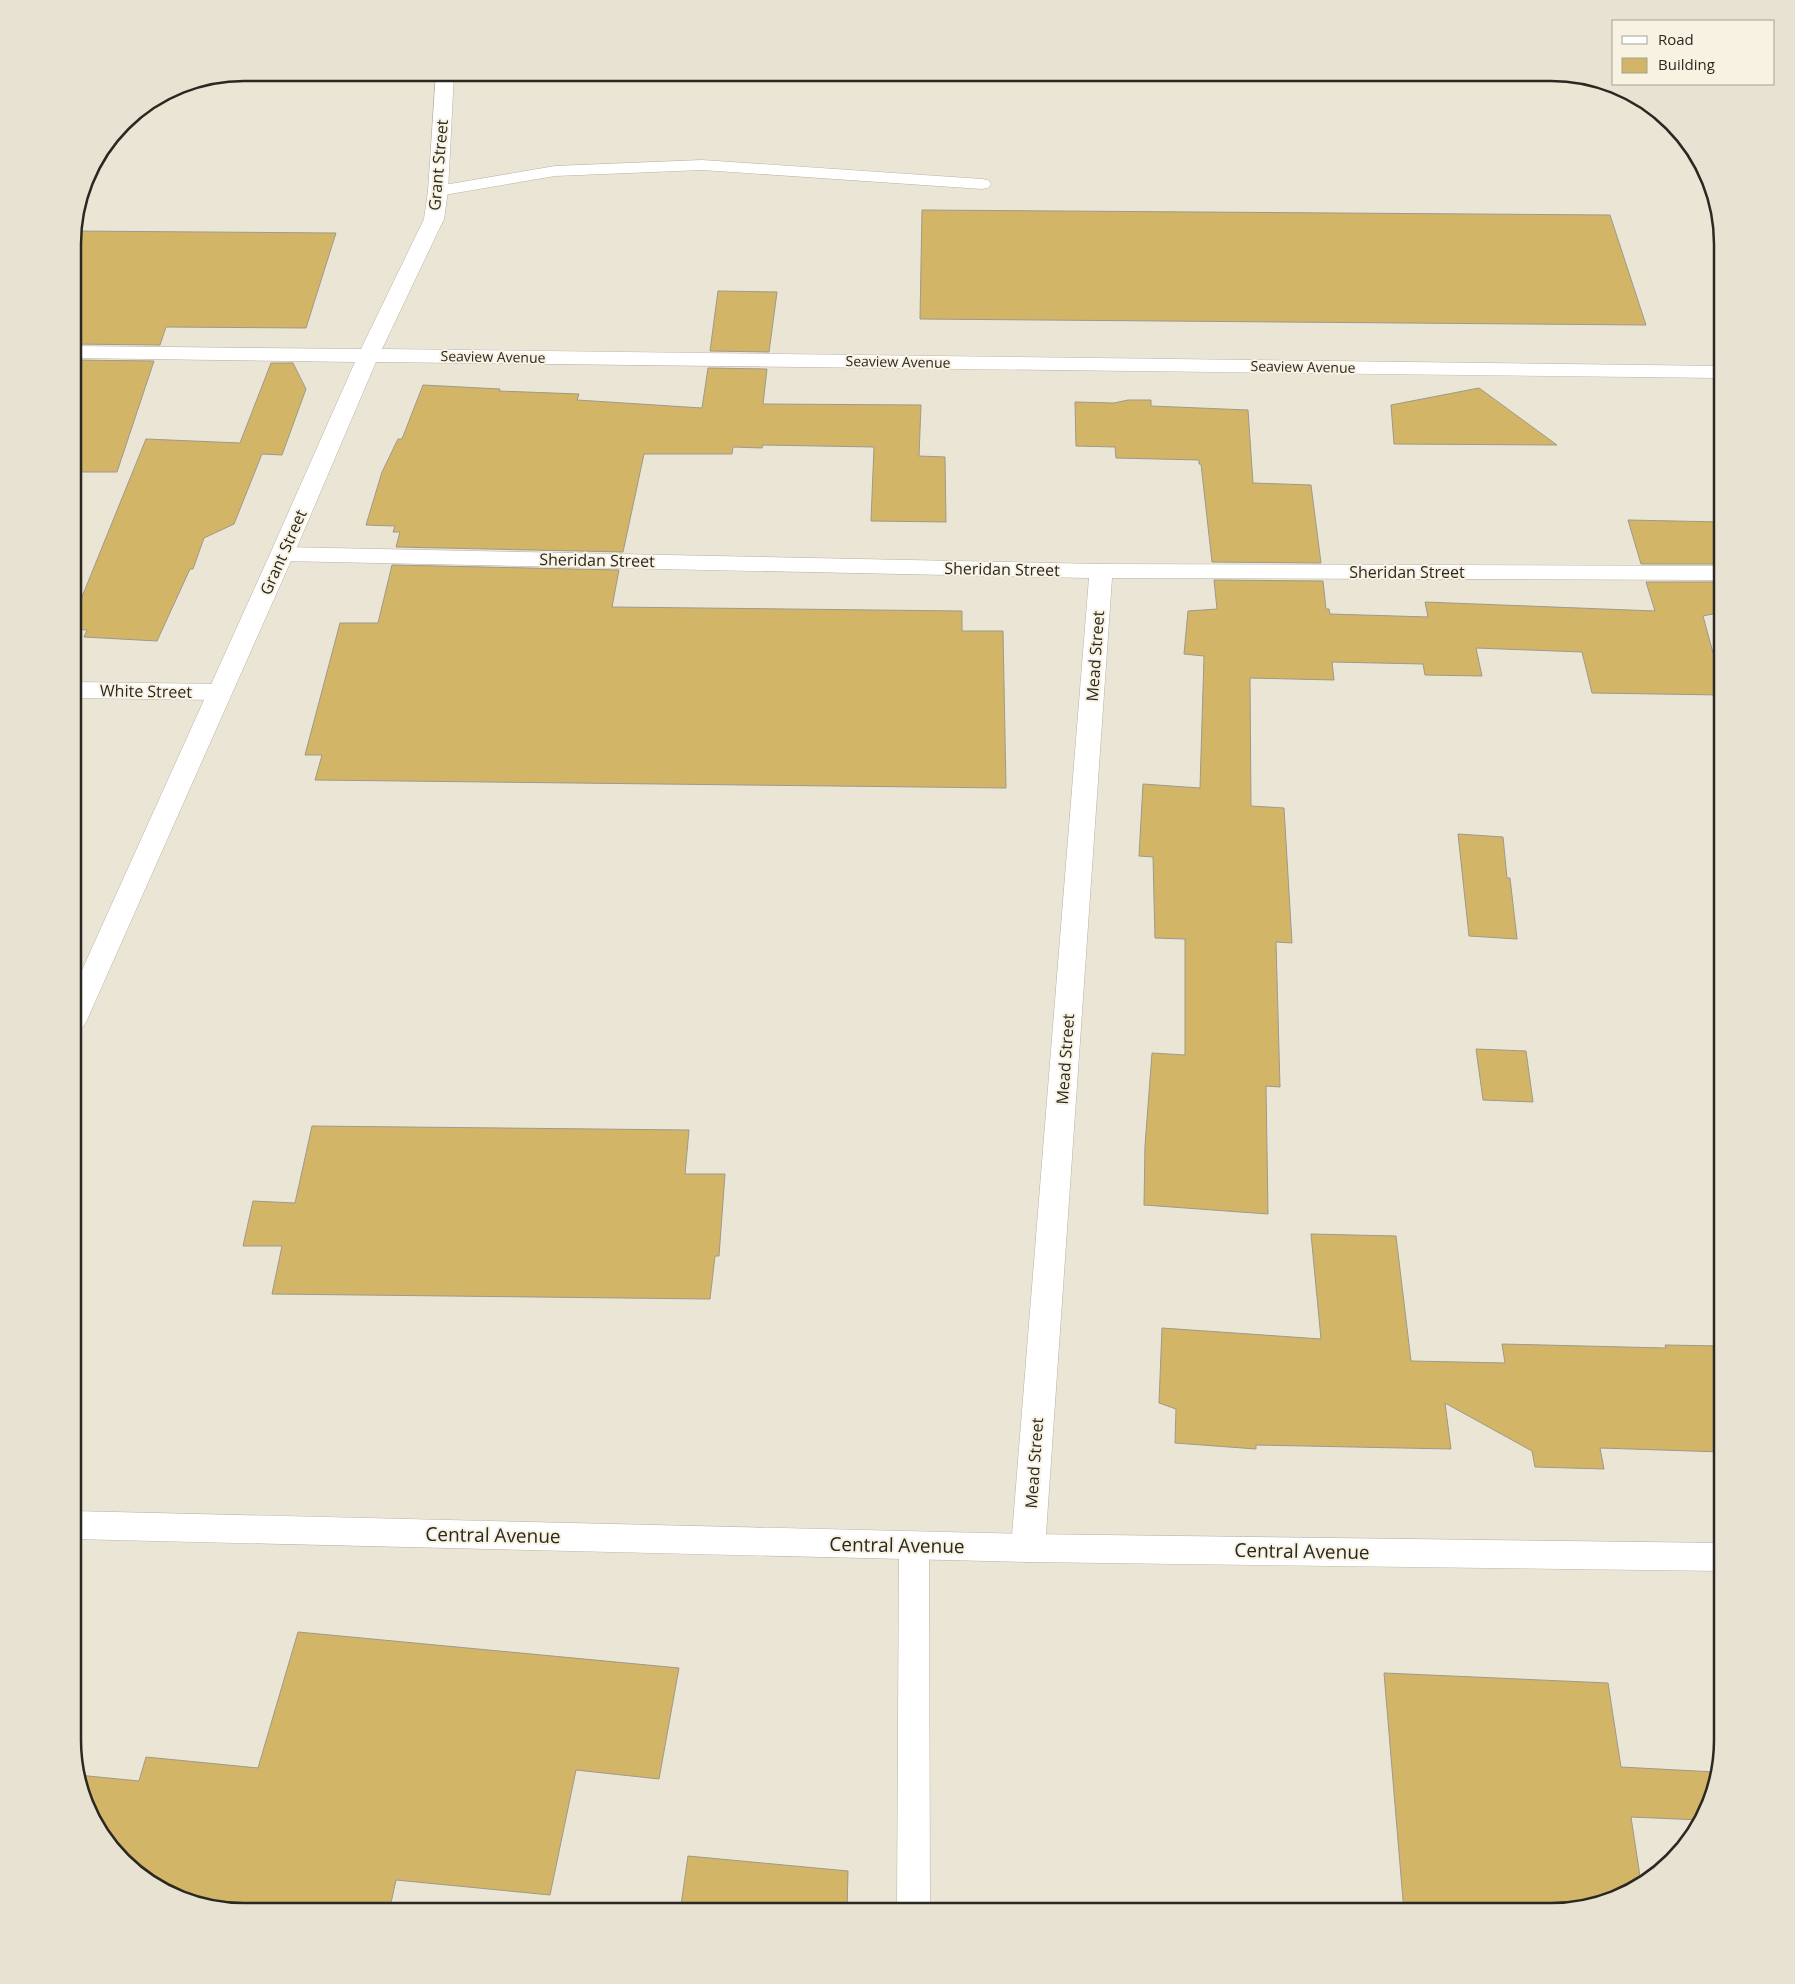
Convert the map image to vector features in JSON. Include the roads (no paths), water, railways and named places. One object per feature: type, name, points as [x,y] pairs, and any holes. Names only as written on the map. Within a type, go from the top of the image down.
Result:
[{"type":"main road","name":"Grant Street","points":[[81,1001],[282,554],[368,356],[434,219],[438,191],[444,82]]},
{"type":"main road","name":"Seaview Avenue","points":[[82,352],[1714,372]]},
{"type":"main road","name":"Sheridan Street","points":[[282,554],[1101,571],[1714,573]]},
{"type":"main road","name":"Mead Street","points":[[1028,1548],[1101,571]]},
{"type":"main road","name":"White Street","points":[[82,690],[220,692]]},
{"type":"main road","name":"Central Avenue","points":[[81,1525],[1028,1548],[1714,1557]]},
{"type":"lane","points":[[438,191],[555,171],[702,165],[982,184]]},
{"type":"lane","points":[[913,1903],[914,1545]]}]
